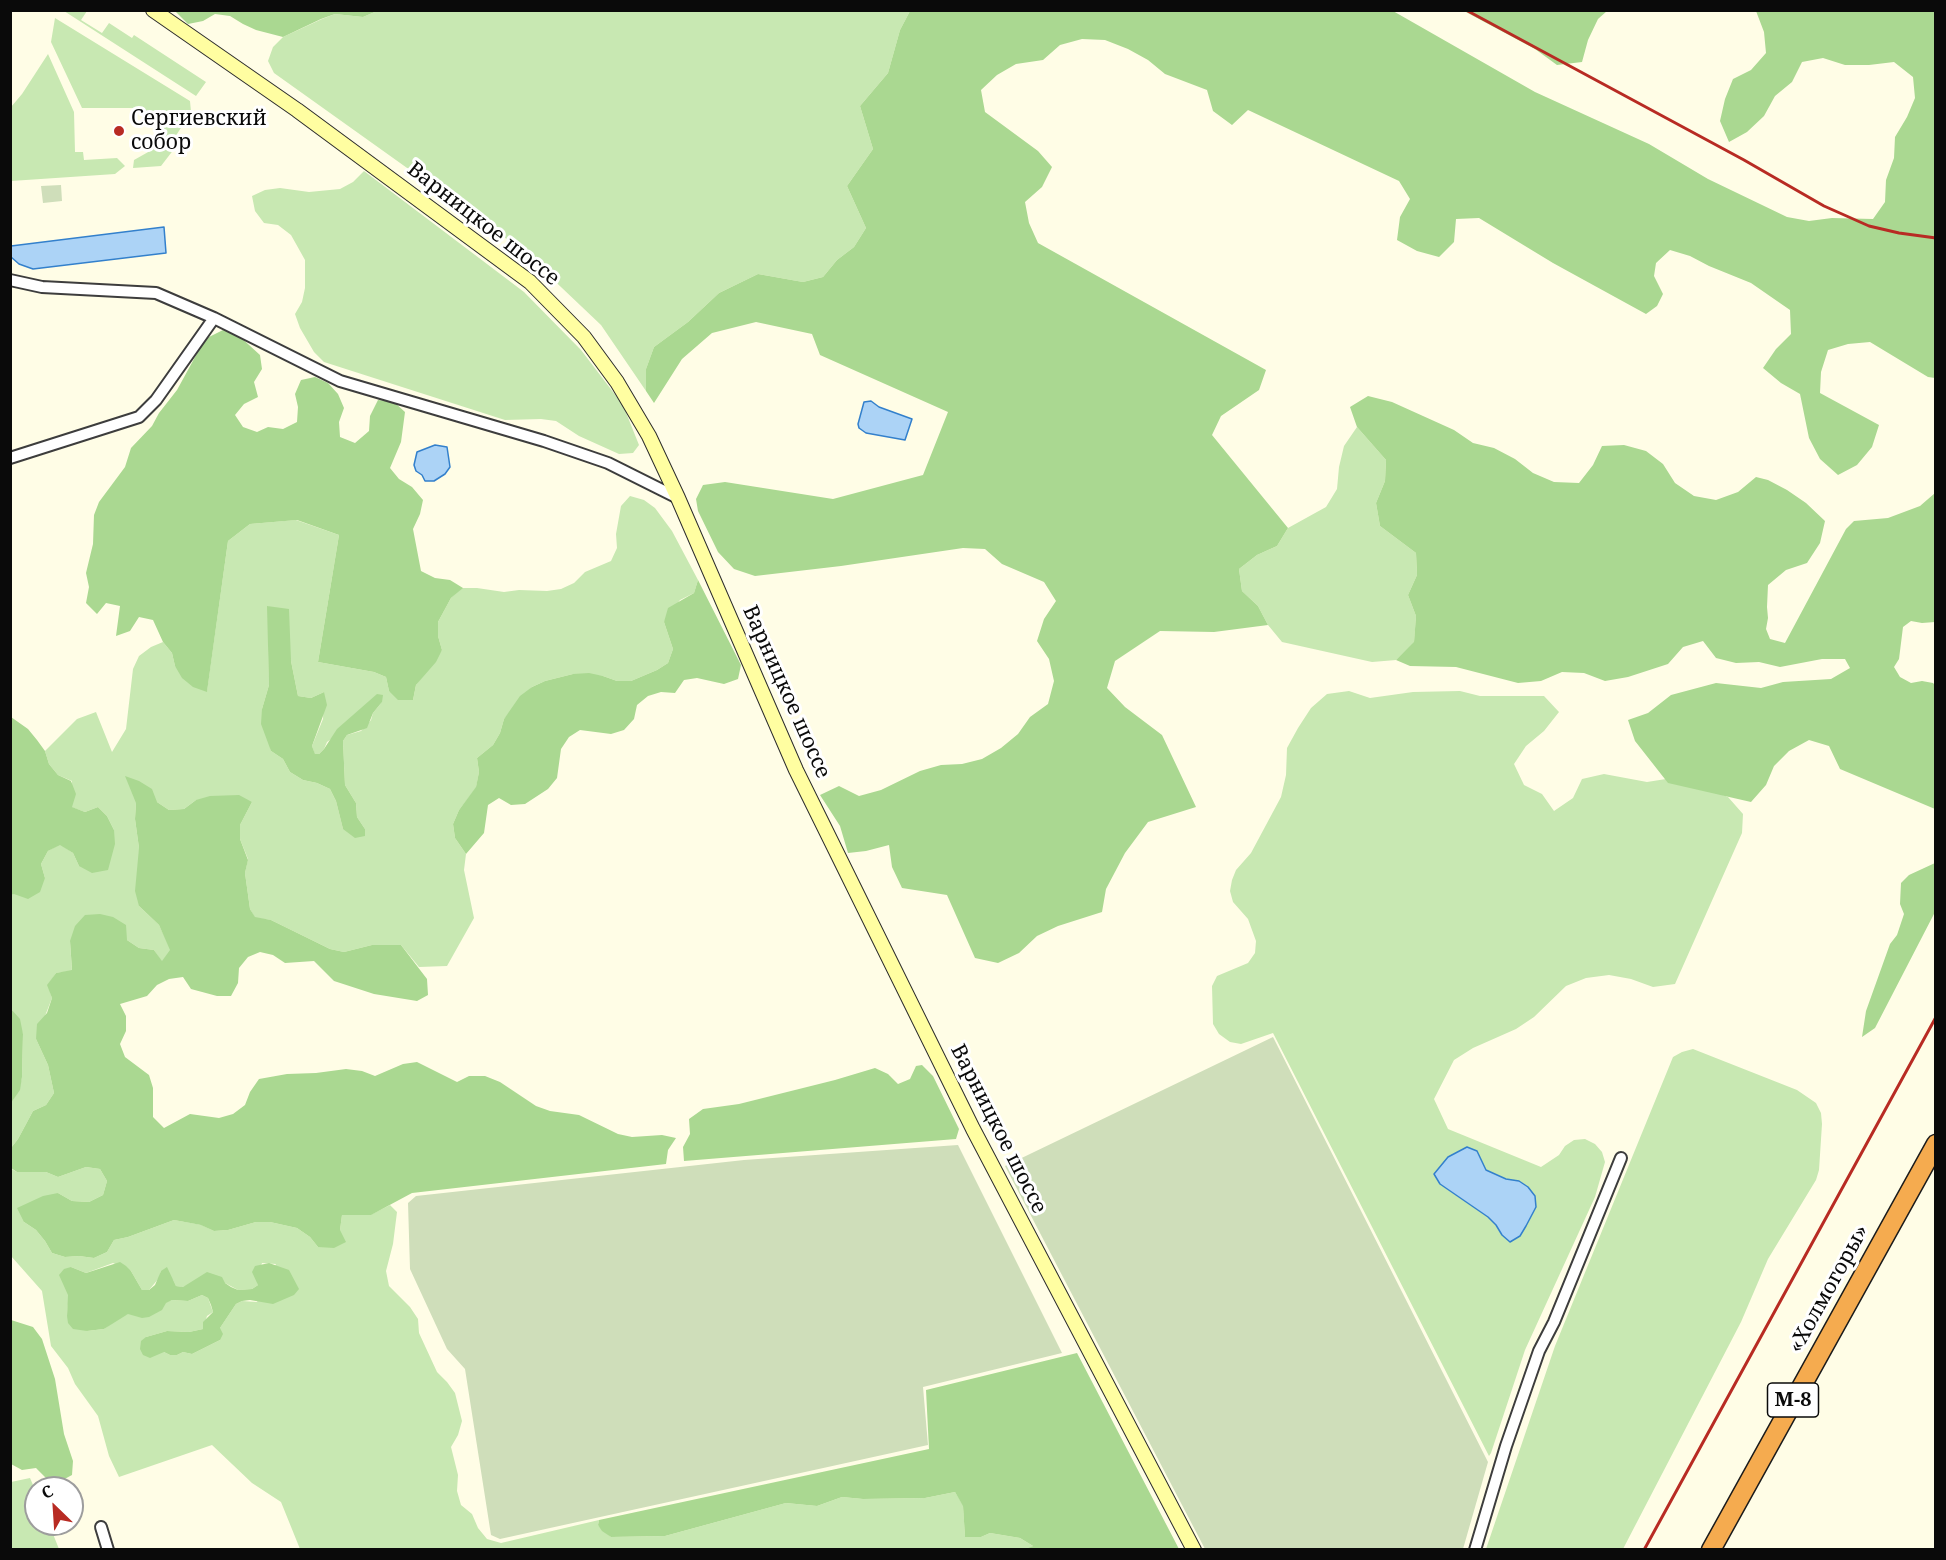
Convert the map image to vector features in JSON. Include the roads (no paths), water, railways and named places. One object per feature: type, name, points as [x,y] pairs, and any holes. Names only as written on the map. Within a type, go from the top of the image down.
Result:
[{"type":"highway","name":"«Холмогоры»","points":[[1711,1550],[1935,1144]]},
{"type":"highway","name":"«Холмогоры»","points":[[1724,1550],[1935,1169]]},
{"type":"street","name":"Варницкое шоссе","points":[[153,10],[297,110],[530,282],[584,337],[617,381],[649,435],[796,770],[973,1129],[1194,1550]]},
{"type":"street","points":[[10,280],[52,288],[156,293],[214,318],[340,381],[555,444],[608,462],[678,498]]},
{"type":"street","points":[[10,458],[139,417],[156,400],[214,318]]},
{"type":"street","points":[[1475,1550],[1506,1446],[1539,1351],[1554,1322],[1621,1158]]},
{"type":"street","points":[[100,1527],[108,1550]]},
{"type":"water","points":[[164,227],[166,253],[33,269],[19,264],[11,257],[11,246]]},
{"type":"water","points":[[871,401],[879,407],[912,419],[905,440],[866,433],[859,428],[864,402]]},
{"type":"water","points":[[435,445],[447,447],[450,467],[445,474],[434,481],[425,481],[414,465],[417,452]]},
{"type":"water","points":[[1467,1147],[1477,1151],[1486,1170],[1506,1179],[1519,1181],[1535,1196],[1536,1207],[1526,1226],[1520,1236],[1510,1242],[1488,1217],[1440,1184],[1434,1174],[1448,1157]]},
{"type":"railway","points":[[1466,10],[1744,160],[1824,206],[1869,226],[1936,238]]},
{"type":"railway","points":[[1644,1550],[1936,1017]]},
{"type":"place","name":"Сергиевский собор","points":[[119,131]]}]
